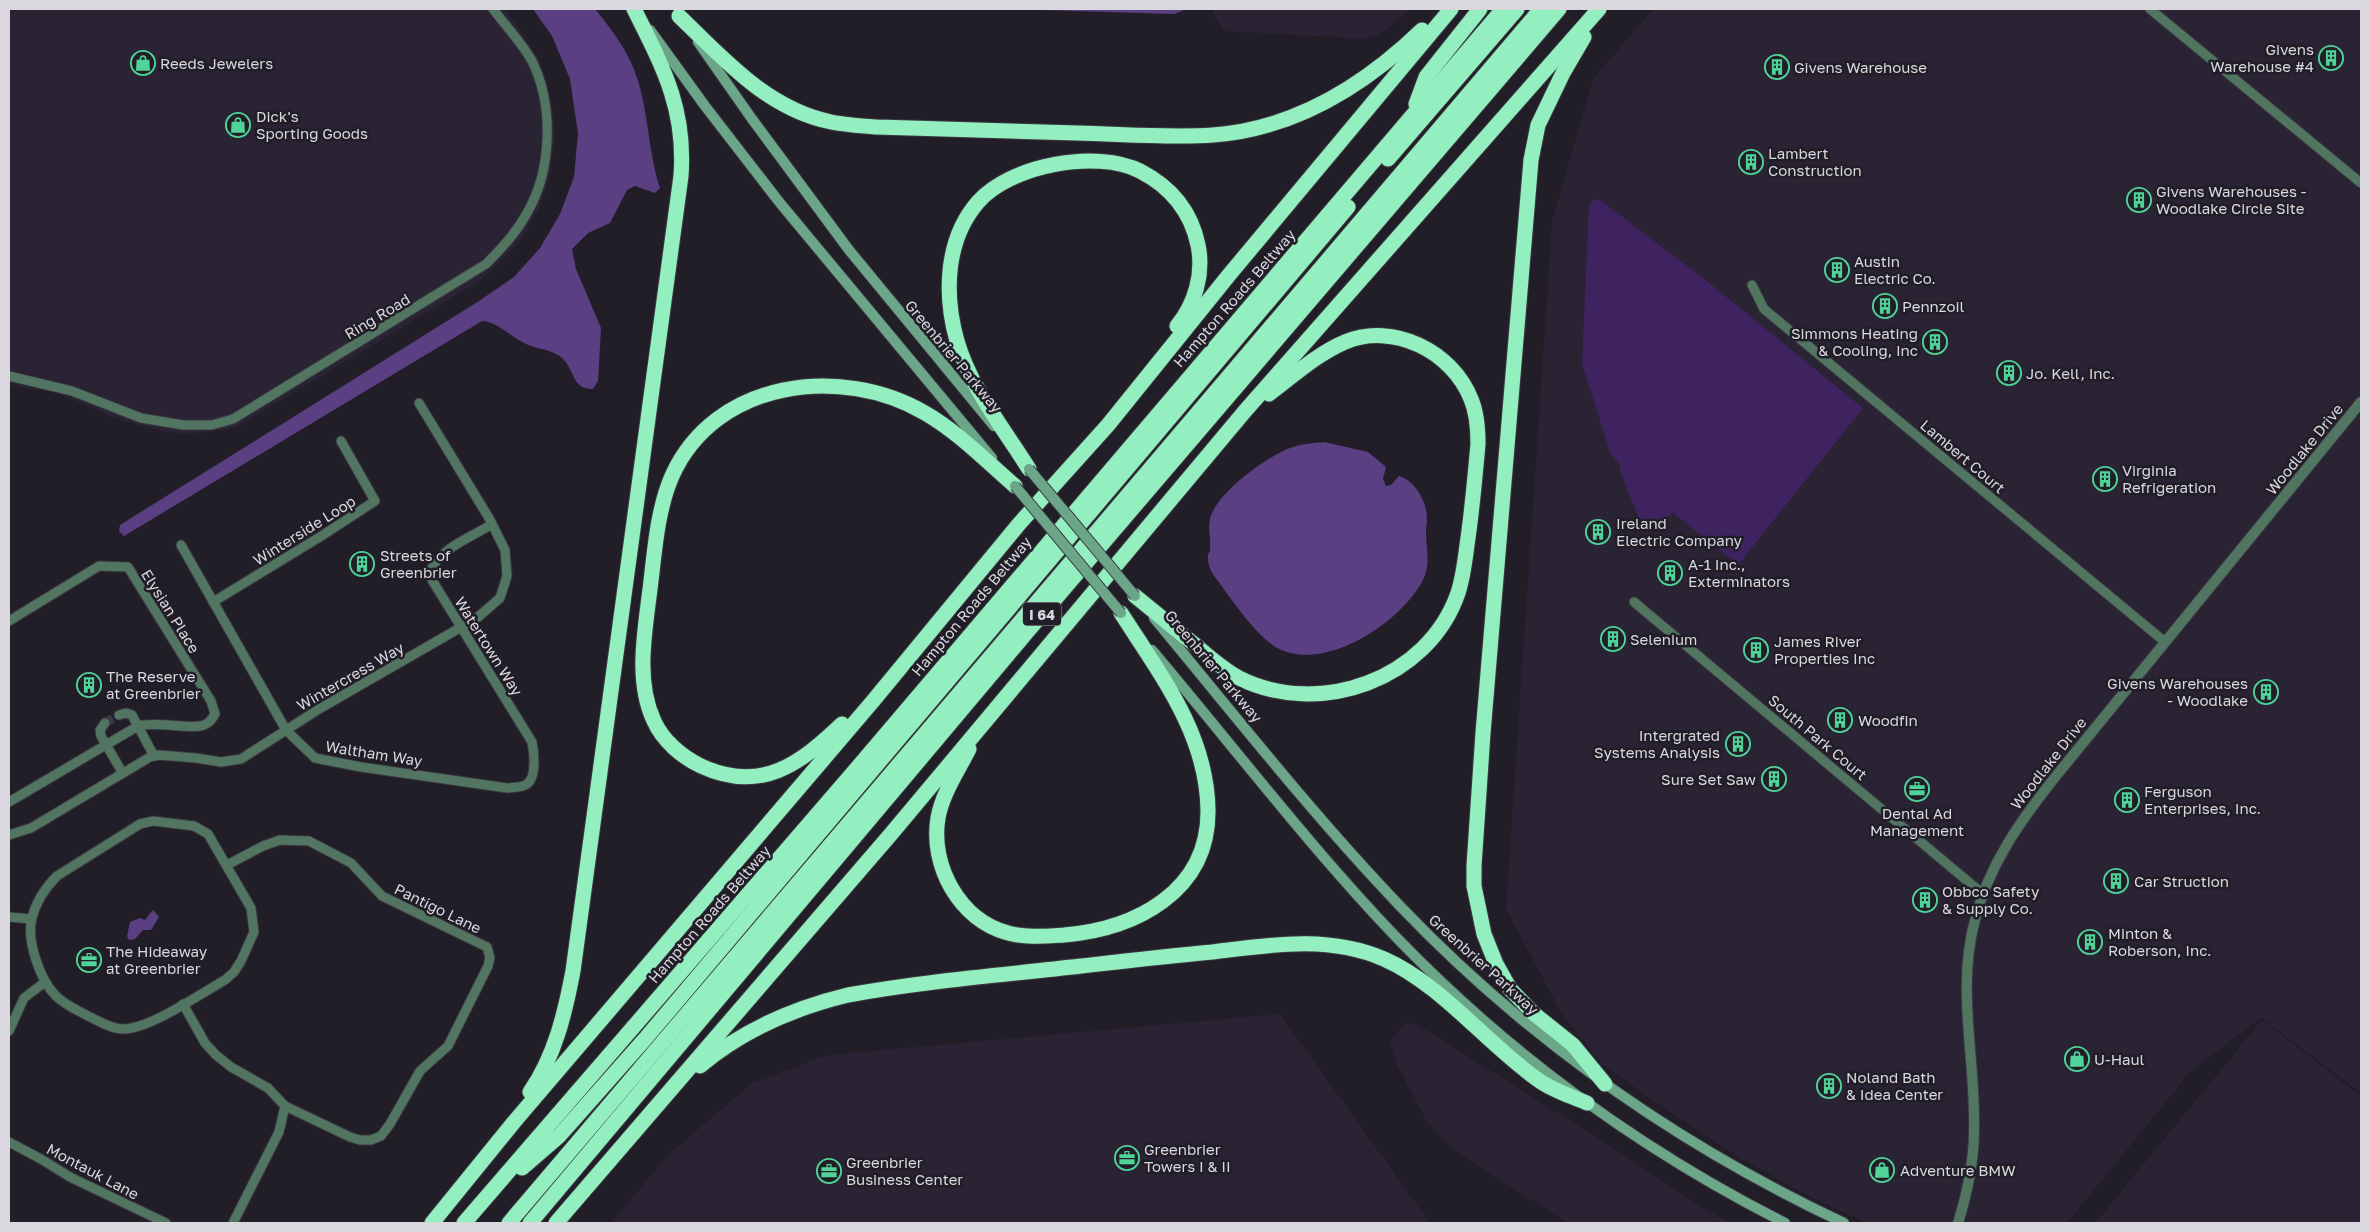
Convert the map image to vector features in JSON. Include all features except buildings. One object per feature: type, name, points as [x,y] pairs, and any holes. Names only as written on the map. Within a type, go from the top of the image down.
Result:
[{"type":"highway","points":[[491,1151],[540,1076],[559,1032],[568,995],[681,176],[682,144],[677,108],[662,65],[635,9]]},
{"type":"highway","points":[[676,12],[732,67],[766,94],[804,114],[830,122],[877,127],[1183,136],[1243,131],[1296,115],[1343,93],[1397,54],[1445,9]]},
{"type":"highway","points":[[432,1223],[903,665],[1019,524],[1108,426],[1229,275],[1451,9]]},
{"type":"highway","points":[[1411,116],[1426,77],[1480,9]]},
{"type":"highway","name":"Hampton Roads Beltway","points":[[464,1223],[846,781],[1503,9]]},
{"type":"highway","points":[[480,1205],[559,1136],[645,1040],[1517,9]]},
{"type":"highway","points":[[509,1223],[1541,9]]},
{"type":"highway","name":"I 64","points":[[530,1223],[1046,610],[1559,9]]},
{"type":"highway","points":[[556,1223],[982,724],[1245,411],[1599,9]]},
{"type":"highway","points":[[1604,9],[1589,29],[1563,72],[1538,125],[1531,160],[1482,733],[1474,866],[1480,919],[1490,950],[1502,975],[1520,1000],[1573,1046],[1605,1084]]},
{"type":"highway","points":[[1029,469],[977,386],[963,359],[953,324],[949,280],[954,246],[967,218],[978,201],[1004,180],[1038,168],[1061,163],[1094,162],[1118,164],[1138,170],[1176,196],[1190,219],[1197,240],[1200,270],[1191,306],[1136,379],[1108,426]]},
{"type":"highway","points":[[1136,596],[1210,658],[1238,678],[1268,689],[1299,694],[1317,694],[1348,689],[1388,676],[1415,657],[1445,622],[1458,594],[1463,572],[1478,444],[1478,425],[1471,399],[1454,371],[1433,352],[1409,341],[1394,337],[1362,338],[1346,342],[1332,349],[1245,411]]},
{"type":"highway","points":[[903,665],[821,744],[790,766],[775,773],[749,778],[715,772],[691,761],[670,744],[654,722],[645,695],[643,676],[646,630],[659,523],[668,487],[682,457],[706,428],[743,403],[793,388],[815,385],[838,386],[878,393],[926,413],[1015,486]]},
{"type":"highway","points":[[982,724],[943,799],[936,829],[940,864],[949,885],[973,914],[999,930],[1039,936],[1103,929],[1140,917],[1156,908],[1172,894],[1186,877],[1198,855],[1206,827],[1208,811],[1206,789],[1202,764],[1190,728],[1173,694],[1121,613]]},
{"type":"highway","points":[[656,1108],[708,1060],[750,1032],[800,1009],[835,998],[883,989],[1309,943],[1359,950],[1385,960],[1408,972],[1435,992],[1480,1033],[1539,1081],[1588,1103]]},
{"type":"main road","points":[[635,9],[754,170],[1121,613],[1326,857],[1398,938],[1489,1024],[1535,1063],[1588,1103],[1677,1162],[1785,1223]]},
{"type":"main road","name":"Greenbrier Parkway","points":[[676,12],[752,120],[849,250],[1029,469],[1316,812],[1398,904],[1502,1002],[1605,1084],[1724,1160],[1844,1223]]},
{"type":"street","name":"Ring Road","points":[[9,376],[56,386],[142,418],[183,425],[219,424],[249,410],[486,264],[509,239],[528,211],[542,173],[546,144],[545,106],[538,76],[531,60],[493,9]]},
{"type":"street","points":[[2150,9],[2361,183]]},
{"type":"street","name":"Lambert Court","points":[[1752,285],[1764,309],[2165,642]]},
{"type":"street","name":"Woodlake Drive","points":[[1958,1223],[1970,1173],[1974,1131],[1966,1012],[1967,972],[1974,920],[1983,894],[2006,846],[2026,814],[2361,402]]},
{"type":"street","name":"Wintercress Way","points":[[9,835],[31,828],[139,762],[154,756],[196,758],[221,762],[241,759],[319,709],[478,618],[500,598],[507,576],[505,550],[492,524],[419,403]]},
{"type":"street","name":"Winterside Loop","points":[[213,602],[375,501],[341,441]]},
{"type":"street","name":"Watertown Way","points":[[492,524],[449,548],[438,558],[430,571],[432,580],[529,736],[534,751],[530,781]]},
{"type":"street","name":"Waltham Way","points":[[180,545],[286,730],[315,758],[361,767],[507,788],[526,785],[530,781]]},
{"type":"street","name":"Elysian Place","points":[[9,622],[100,566],[128,567],[211,701],[215,714],[211,722],[202,726],[150,723],[138,726],[9,802]]},
{"type":"street","name":"South Park Court","points":[[1634,602],[1983,894]]},
{"type":"street","points":[[119,715],[126,713],[132,716],[154,756]]},
{"type":"street","points":[[105,723],[100,730],[122,772]]},
{"type":"street","points":[[153,821],[194,826],[208,834],[228,865],[251,908],[254,932],[234,972],[225,980],[141,1027],[122,1030],[111,1027],[65,1004],[45,982],[32,943],[31,920],[37,902],[47,885],[57,876],[140,824],[153,821]]},
{"type":"street","name":"Pantigo Lane","points":[[183,1004],[205,1043],[216,1056],[231,1067],[268,1088],[285,1106],[350,1137],[360,1140],[371,1140],[381,1136],[390,1124],[420,1071],[448,1046],[488,966],[490,952],[487,947],[382,896],[351,863],[308,841],[280,840],[263,846],[228,865]]},
{"type":"street","points":[[9,917],[31,920]]},
{"type":"street","points":[[9,1032],[24,998],[45,982]]},
{"type":"street","points":[[233,1223],[279,1132],[285,1106]]},
{"type":"street","name":"Montauk Lane","points":[[9,1142],[70,1177],[166,1223]]},
{"type":"shaded area","points":[[9,9],[506,9],[538,58],[546,78],[554,117],[555,139],[549,181],[539,209],[523,237],[478,282],[240,425],[228,429],[187,434],[165,432],[116,419],[57,393],[9,385]]},
{"type":"shaded area","points":[[533,9],[595,9],[621,44],[630,59],[642,96],[660,188],[655,193],[635,186],[627,190],[610,223],[588,233],[572,249],[576,269],[601,328],[598,381],[593,389],[578,384],[565,361],[557,354],[526,344],[499,327],[482,321],[124,536],[119,531],[120,525],[479,301],[514,277],[540,248],[560,214],[574,177],[578,133],[570,79],[552,36]]},
{"type":"shaded area","points":[[1011,9],[1186,9],[1174,14]]},
{"type":"shaded area","points":[[1211,9],[1411,9],[1380,34],[1367,39],[1224,31]]},
{"type":"shaded area","points":[[1653,9],[2361,9],[2361,1093],[2261,1018],[2191,1071],[2067,1223],[1867,1223],[1803,1193],[1742,1159],[1648,1097],[1601,1063],[1561,1012],[1506,909],[1552,221],[1593,79]]},
{"type":"shaded area","points":[[1599,199],[1703,278],[1863,408],[1738,565],[1672,512],[1657,531],[1639,519],[1622,476],[1619,463],[1611,455],[1582,364],[1589,205],[1593,200]]},
{"type":"shaded area","points":[[1324,442],[1368,452],[1386,467],[1383,479],[1386,486],[1391,485],[1399,476],[1405,478],[1415,487],[1422,498],[1427,517],[1427,568],[1423,580],[1412,596],[1397,613],[1379,628],[1336,650],[1314,654],[1293,654],[1274,646],[1258,632],[1242,614],[1214,575],[1208,559],[1210,552],[1210,519],[1214,509],[1232,487],[1268,459],[1290,448]]},
{"type":"shaded area","points":[[153,910],[159,917],[151,930],[143,930],[135,939],[129,940],[127,936],[130,922],[140,918],[145,920]]},
{"type":"shaded area","points":[[1280,1014],[1430,1223],[611,1223],[669,1154],[751,1084],[828,1055]]},
{"type":"shaded area","points":[[2262,1020],[2361,1096],[2361,1223],[2095,1223]]},
{"type":"shaded area","points":[[1405,1022],[1418,1025],[1623,1154],[1699,1206],[1731,1223],[1567,1223],[1455,1150],[1427,1122],[1397,1065],[1390,1042]]},
{"type":"tunnel","points":[[105,723],[119,715]]},
{"type":"place","name":"Givens Warehouse #4","points":[[2331,58]]},
{"type":"place","name":"Reeds Jewelers","points":[[143,63]]},
{"type":"place","name":"Givens Warehouse","points":[[1777,67]]},
{"type":"place","name":"Dick's Sporting Goods","points":[[238,125]]},
{"type":"place","name":"Lambert Construction","points":[[1751,162]]},
{"type":"place","name":"Givens Warehouses - Woodlake Circle Site","points":[[2139,200]]},
{"type":"place","name":"Austin Electric Co.","points":[[1837,270]]},
{"type":"place","name":"Pennzoil","points":[[1885,306]]},
{"type":"place","name":"Simmons Heating & Cooling, Inc","points":[[1935,342]]},
{"type":"place","name":"Jo. Kell, Inc.","points":[[2009,373]]},
{"type":"place","name":"Virginia Refrigeration","points":[[2105,479]]},
{"type":"place","name":"Ireland Electric Company","points":[[1598,532]]},
{"type":"place","name":"Streets of Greenbrier","points":[[362,564]]},
{"type":"place","name":"A-1 Inc., Exterminators","points":[[1670,573]]},
{"type":"place","name":"Selenium","points":[[1613,639]]},
{"type":"place","name":"James River Properties Inc","points":[[1756,650]]},
{"type":"place","name":"The Reserve at Greenbrier","points":[[89,685]]},
{"type":"place","name":"Givens Warehouses - Woodlake","points":[[2266,692]]},
{"type":"place","name":"Woodfin","points":[[1840,720]]},
{"type":"place","name":"Intergrated Systems Analysis","points":[[1738,744]]},
{"type":"place","name":"Sure Set Saw","points":[[1774,779]]},
{"type":"place","name":"Dental Ad Management","points":[[1917,789]]},
{"type":"place","name":"Ferguson Enterprises, Inc.","points":[[2127,800]]},
{"type":"place","name":"Car Struction","points":[[2116,881]]},
{"type":"place","name":"Obbco Safety & Supply Co.","points":[[1925,900]]},
{"type":"place","name":"Minton & Roberson, Inc.","points":[[2090,942]]},
{"type":"place","name":"The Hideaway at Greenbrier","points":[[89,960]]},
{"type":"place","name":"U-Haul","points":[[2077,1059]]},
{"type":"place","name":"Noland Bath & Idea Center","points":[[1829,1086]]},
{"type":"place","name":"Greenbrier Towers I & II","points":[[1127,1158]]},
{"type":"place","name":"Adventure BMW","points":[[1882,1170]]},
{"type":"place","name":"Greenbrier Business Center","points":[[829,1171]]}]
